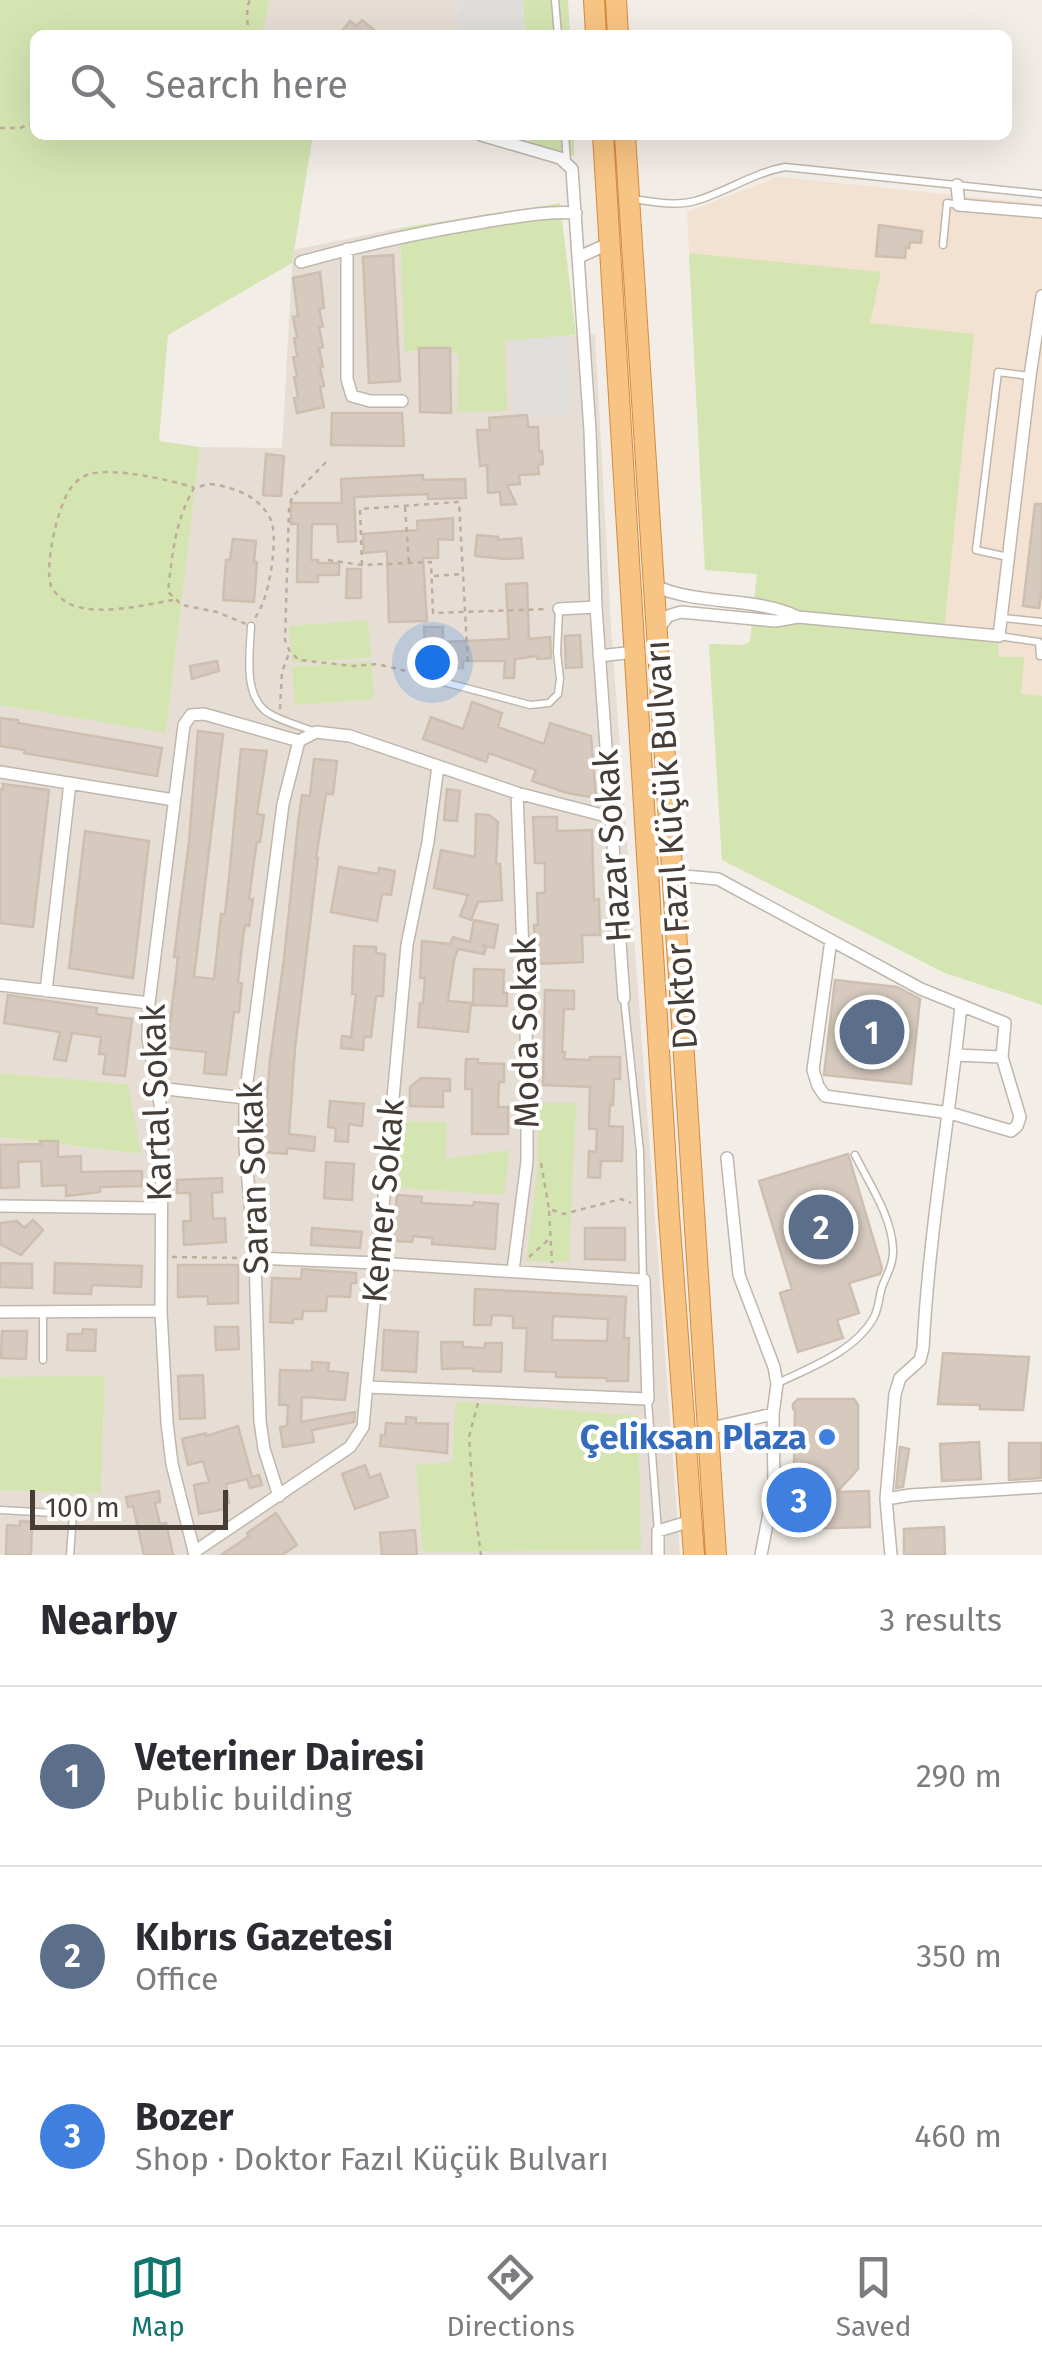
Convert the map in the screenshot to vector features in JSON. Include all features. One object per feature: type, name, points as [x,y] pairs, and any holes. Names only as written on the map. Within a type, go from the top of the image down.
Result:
[{"type":"highway","points":[[594,0],[596,30]]},
{"type":"highway","points":[[616,0],[618,30]]},
{"type":"highway","name":"Doktor Fazıl Küçük Bulvarı","points":[[603,140],[694,1555]]},
{"type":"highway","name":"Doktor Fazıl Küçük Bulvarı","points":[[625,140],[716,1555]]},
{"type":"street","points":[[497,140],[568,163]]},
{"type":"street","name":"Hazar Sokak","points":[[568,163],[572,170],[579,257],[596,607],[624,998]]},
{"type":"street","points":[[957,185],[959,205],[1042,212]]},
{"type":"street","points":[[301,262],[435,230],[554,211],[576,213]]},
{"type":"street","points":[[579,257],[610,243]]},
{"type":"street","points":[[347,249],[347,379],[352,396],[370,401],[402,401]]},
{"type":"street","points":[[658,629],[668,616],[681,612],[999,636],[1042,296]]},
{"type":"street","points":[[655,586],[672,594],[779,608],[798,618]]},
{"type":"street","points":[[559,609],[596,607]]},
{"type":"street","points":[[599,656],[636,652]]},
{"type":"street","name":"Kartal Sokak","points":[[195,1554],[172,1464],[167,1423],[160,1311],[162,1115],[148,1038],[174,800],[184,725],[191,715],[204,714],[299,742]]},
{"type":"street","points":[[299,742],[316,732],[350,736],[516,793],[610,817]]},
{"type":"street","name":"Saran Sokak","points":[[279,1496],[260,1421],[245,1098],[284,804],[299,742]]},
{"type":"street","name":"Kemer Sokak","points":[[195,1554],[350,1447],[363,1427],[407,944],[428,842],[438,766]]},
{"type":"street","points":[[0,772],[174,800]]},
{"type":"street","points":[[46,991],[70,784]]},
{"type":"street","name":"Moda Sokak","points":[[513,1272],[527,1161],[528,1058],[516,793]]},
{"type":"street","points":[[673,875],[718,879],[832,940],[921,989],[1005,1023],[1002,1057],[1020,1116],[1017,1126],[1010,1131],[950,1113],[825,1096],[813,1070],[832,940]]},
{"type":"street","points":[[0,986],[149,1003]]},
{"type":"street","points":[[891,1555],[886,1499],[895,1394],[900,1378],[920,1360],[962,1006]]},
{"type":"street","points":[[956,1055],[1002,1057]]},
{"type":"street","points":[[158,1088],[245,1098]]},
{"type":"street","points":[[727,1158],[739,1275],[777,1384],[773,1414],[774,1487],[761,1555]]},
{"type":"street","points":[[0,1206],[160,1208]]},
{"type":"street","points":[[255,1258],[644,1280]]},
{"type":"street","name":"Hazar Sokak","points":[[644,1280],[648,1400]]},
{"type":"street","points":[[0,1312],[160,1311]]},
{"type":"street","points":[[367,1387],[648,1400]]},
{"type":"street","points":[[708,1429],[773,1414]]},
{"type":"street","points":[[886,1499],[1042,1487]]},
{"type":"street","points":[[658,1555],[658,1531],[691,1520]]},
{"type":"lane","points":[[555,0],[558,30]]},
{"type":"lane","points":[[566,140],[568,163]]},
{"type":"lane","points":[[629,199],[675,204],[694,201],[785,167],[1042,194]]},
{"type":"lane","points":[[943,245],[947,203],[959,205]]},
{"type":"lane","points":[[1009,557],[976,550],[998,372],[1030,376]]},
{"type":"lane","points":[[421,676],[530,705],[549,703],[558,694],[560,679],[559,609]]},
{"type":"lane","points":[[1002,618],[1042,622]]},
{"type":"lane","points":[[250,626],[251,685],[256,700],[268,714],[316,732]]},
{"type":"lane","points":[[999,636],[1040,642],[1042,656]]},
{"type":"lane","name":"Hazar Sokak","points":[[624,998],[640,1151],[644,1280]]},
{"type":"lane","points":[[777,1384],[833,1355],[861,1335],[875,1316],[894,1251],[889,1226],[855,1155]]},
{"type":"lane","points":[[43,1313],[44,1360]]},
{"type":"lane","name":"Hazar Sokak","points":[[648,1400],[658,1531]]},
{"type":"lane","points":[[0,1510],[73,1514],[70,1555]]},
{"type":"path","points":[[248,30],[250,0]]},
{"type":"path","points":[[0,128],[30,124]]},
{"type":"path","points":[[326,462],[292,497],[284,640],[300,660],[353,666],[378,664],[421,676]]},
{"type":"path","points":[[176,600],[92,610],[62,600],[51,585],[50,554],[69,490],[82,476],[95,472],[154,476],[194,488],[210,484],[232,487],[252,498],[271,520],[274,548],[264,602],[250,626],[217,612],[182,605],[168,592],[172,546],[183,507],[194,488]]},
{"type":"path","points":[[362,565],[360,509],[458,502],[468,664]]},
{"type":"path","points":[[404,506],[409,563]]},
{"type":"path","points":[[328,560],[362,565],[430,562],[434,613],[559,609]]},
{"type":"path","points":[[432,576],[462,574]]},
{"type":"path","points":[[280,718],[282,672],[290,652]]},
{"type":"path","points":[[527,1131],[539,1152],[549,1209],[553,1274]]},
{"type":"path","points":[[549,1209],[564,1214],[621,1198],[641,1207]]},
{"type":"path","points":[[513,1272],[550,1238]]},
{"type":"path","points":[[161,1258],[255,1258]]},
{"type":"path","points":[[480,1392],[470,1437],[473,1497],[482,1555]]},
{"type":"shaded area","points":[[270,0],[458,0],[460,30],[263,30]]},
{"type":"shaded area","points":[[458,0],[523,0],[525,30],[460,30]]},
{"type":"shaded area","points":[[778,177],[1042,204],[1042,1005],[722,860],[709,644],[750,642],[757,574],[705,570],[687,212]]},
{"type":"shaded area","points":[[400,228],[404,351],[459,354],[457,412],[505,340],[595,334],[611,626],[680,1555],[0,1555],[0,1490],[101,1494],[105,1377],[0,1377],[0,1137],[140,1154],[128,1084],[0,1073],[0,705],[166,732],[200,447],[282,448],[293,250]]},
{"type":"shaded area","points":[[567,336],[571,414],[515,416],[510,340]]},
{"type":"green space","points":[[0,0],[270,0],[263,30],[30,30],[30,140],[312,140],[292,263],[168,335],[159,441],[200,447],[166,733],[0,705]]},
{"type":"green space","points":[[523,0],[568,0],[570,30],[525,30]]},
{"type":"green space","points":[[530,140],[574,140],[574,156],[530,145]]},
{"type":"green space","points":[[560,203],[576,335],[505,341],[507,411],[457,412],[459,354],[404,351],[400,228]]},
{"type":"green space","points":[[689,253],[881,272],[870,323],[974,334],[944,630],[999,636],[998,657],[1024,657],[1021,694],[1042,696],[1042,1005],[945,973],[722,860],[709,644],[750,642],[757,574],[705,570]]},
{"type":"green space","points":[[368,620],[371,657],[292,663],[289,626]]},
{"type":"green space","points":[[371,661],[374,699],[295,705],[292,667]]},
{"type":"green space","points":[[0,1073],[128,1084],[141,1154],[0,1137]]},
{"type":"green space","points":[[539,1103],[576,1103],[569,1262],[526,1261],[537,1175]]},
{"type":"green space","points":[[402,1121],[447,1122],[445,1159],[509,1150],[504,1195],[398,1188]]},
{"type":"green space","points":[[105,1376],[101,1494],[0,1490],[0,1377]]},
{"type":"green space","points":[[456,1401],[638,1416],[641,1550],[423,1552],[416,1465],[452,1462]]},
{"type":"building","points":[[362,20],[374,30],[343,30],[350,21],[357,26]]},
{"type":"building","points":[[879,225],[922,231],[921,243],[910,242],[905,258],[876,256]]},
{"type":"building","points":[[393,255],[400,381],[369,383],[363,257]]},
{"type":"building","points":[[320,272],[324,308],[319,309],[323,347],[319,348],[324,386],[320,387],[324,407],[297,413],[293,357],[297,356],[297,337],[293,317],[298,316],[293,278]]},
{"type":"building","points":[[419,348],[450,348],[451,413],[420,412]]},
{"type":"building","points":[[332,413],[402,413],[404,446],[331,445]]},
{"type":"building","points":[[527,415],[528,427],[538,427],[543,464],[538,465],[539,474],[519,475],[520,484],[507,485],[516,504],[501,505],[500,492],[488,493],[487,465],[480,466],[477,430],[490,430],[489,418]]},
{"type":"building","points":[[266,454],[284,456],[281,496],[263,495]]},
{"type":"building","points":[[423,475],[423,480],[465,479],[466,498],[428,499],[428,494],[354,497],[356,541],[338,542],[337,524],[312,524],[311,560],[339,563],[339,575],[318,575],[318,582],[297,582],[298,524],[291,524],[291,503],[342,503],[341,479]]},
{"type":"building","points":[[1035,504],[1042,504],[1039,608],[1023,606]]},
{"type":"building","points":[[453,518],[453,540],[438,539],[438,558],[423,558],[427,621],[389,622],[387,551],[364,553],[363,534],[418,530],[417,521]]},
{"type":"building","points":[[477,535],[498,540],[521,538],[523,558],[475,556]]},
{"type":"building","points":[[233,539],[256,541],[254,602],[223,600],[226,560],[230,560]]},
{"type":"building","points":[[347,569],[361,569],[361,598],[346,598]]},
{"type":"building","points":[[527,583],[529,639],[550,637],[551,658],[515,659],[514,678],[504,678],[505,661],[463,661],[463,668],[453,668],[453,661],[426,663],[424,627],[443,627],[443,642],[509,639],[506,584]]},
{"type":"building","points":[[580,635],[582,667],[566,668],[565,636]]},
{"type":"building","points":[[217,661],[219,671],[192,679],[190,666]]},
{"type":"building","points":[[472,702],[502,713],[498,727],[544,744],[550,723],[591,736],[596,798],[532,781],[536,770],[489,753],[486,762],[423,739],[431,717],[463,729]]},
{"type":"building","points":[[0,718],[162,748],[157,776],[0,746]]},
{"type":"building","points":[[198,731],[223,734],[194,977],[214,979],[221,914],[225,914],[241,749],[267,751],[257,814],[264,815],[255,854],[249,926],[245,925],[243,937],[239,1012],[234,1012],[226,1075],[204,1073],[206,1052],[167,1048]]},
{"type":"building","points":[[314,759],[337,761],[333,794],[326,794],[316,858],[289,1134],[315,1137],[314,1151],[287,1148],[287,1154],[263,1152],[298,824],[302,795],[310,796]]},
{"type":"building","points":[[3,784],[49,790],[33,927],[0,923]]},
{"type":"building","points":[[447,789],[460,791],[457,821],[444,820]]},
{"type":"building","points":[[476,814],[489,815],[498,822],[496,864],[500,864],[502,900],[478,902],[471,920],[460,916],[468,895],[434,888],[441,850],[475,857]]},
{"type":"building","points":[[533,817],[557,817],[557,831],[592,830],[594,900],[599,899],[600,935],[582,935],[583,962],[536,964],[534,925],[538,925],[537,893],[545,893],[545,863],[535,863]]},
{"type":"building","points":[[85,831],[149,841],[133,978],[69,968]]},
{"type":"building","points":[[339,867],[378,874],[379,868],[395,871],[391,895],[382,894],[377,921],[331,912]]},
{"type":"building","points":[[474,920],[498,925],[494,948],[482,945],[486,948],[484,954],[458,949],[454,960],[448,1001],[471,1003],[468,1032],[418,1027],[425,978],[420,978],[422,941],[450,944],[453,937],[470,942]]},
{"type":"building","points":[[354,946],[376,947],[376,953],[385,954],[383,996],[376,996],[371,1037],[364,1037],[363,1050],[341,1048],[342,1036],[351,1037],[356,994],[352,994]]},
{"type":"building","points":[[474,969],[504,970],[507,1006],[473,1005]]},
{"type":"building","points":[[835,980],[897,987],[920,999],[911,1084],[824,1075]]},
{"type":"building","points":[[545,990],[574,991],[574,1009],[564,1009],[564,1059],[620,1057],[620,1079],[614,1079],[609,1126],[623,1127],[622,1161],[601,1161],[600,1178],[588,1177],[589,1151],[596,1152],[597,1129],[589,1129],[590,1087],[543,1085]]},
{"type":"building","points":[[8,995],[97,1008],[96,1014],[132,1019],[125,1076],[103,1074],[106,1054],[99,1054],[101,1037],[72,1033],[66,1061],[54,1059],[60,1032],[4,1023]]},
{"type":"building","points":[[466,1059],[504,1064],[498,1107],[508,1107],[508,1134],[472,1134],[472,1089],[465,1089]]},
{"type":"building","points":[[421,1078],[450,1079],[450,1091],[443,1091],[443,1107],[410,1106],[410,1087]]},
{"type":"building","points":[[330,1101],[364,1104],[362,1126],[349,1124],[348,1142],[335,1141],[336,1128],[328,1127]]},
{"type":"building","points":[[40,1141],[58,1141],[58,1157],[81,1156],[81,1172],[142,1171],[142,1186],[100,1187],[100,1192],[66,1196],[66,1185],[42,1186],[41,1161],[18,1162],[19,1187],[1,1188],[0,1145],[41,1144]]},
{"type":"building","points":[[848,1154],[882,1268],[880,1274],[849,1283],[859,1313],[837,1320],[843,1338],[798,1352],[780,1293],[792,1289],[759,1181]]},
{"type":"building","points":[[326,1162],[354,1164],[352,1200],[324,1198]]},
{"type":"building","points":[[222,1178],[222,1192],[212,1193],[213,1219],[225,1218],[226,1242],[184,1245],[183,1221],[191,1221],[190,1193],[177,1193],[177,1180]]},
{"type":"building","points":[[397,1195],[422,1197],[421,1203],[498,1204],[495,1249],[432,1244],[432,1238],[413,1236],[412,1242],[393,1241]]},
{"type":"building","points":[[33,1220],[43,1230],[21,1255],[0,1244],[0,1223],[17,1221],[24,1228]]},
{"type":"building","points":[[312,1228],[362,1232],[360,1248],[311,1245]]},
{"type":"building","points":[[585,1228],[625,1228],[625,1260],[585,1259]]},
{"type":"building","points":[[0,1263],[32,1264],[32,1288],[0,1287]]},
{"type":"building","points":[[55,1263],[142,1266],[141,1287],[92,1285],[91,1294],[54,1293]]},
{"type":"building","points":[[178,1265],[238,1265],[238,1303],[208,1304],[208,1296],[178,1297]]},
{"type":"building","points":[[302,1269],[356,1273],[356,1283],[351,1283],[350,1297],[327,1296],[326,1311],[303,1311],[302,1319],[293,1319],[293,1323],[270,1322],[272,1278],[301,1279]]},
{"type":"building","points":[[475,1289],[626,1297],[628,1381],[525,1371],[527,1328],[513,1328],[513,1316],[492,1315],[491,1325],[474,1325]],"holes":[[[553,1316],[608,1319],[607,1341],[552,1340]]]},
{"type":"building","points":[[215,1327],[238,1327],[239,1349],[216,1350]]},
{"type":"building","points":[[83,1329],[96,1330],[95,1351],[67,1350],[68,1334],[82,1334]]},
{"type":"building","points":[[384,1330],[418,1332],[416,1372],[382,1370]]},
{"type":"building","points":[[2,1331],[27,1331],[26,1359],[1,1358]]},
{"type":"building","points":[[441,1342],[485,1348],[485,1343],[502,1343],[501,1372],[442,1369]]},
{"type":"building","points":[[943,1353],[1029,1357],[1023,1410],[938,1404]]},
{"type":"building","points":[[312,1362],[329,1363],[328,1371],[348,1373],[345,1400],[302,1397],[301,1422],[355,1412],[354,1422],[312,1430],[314,1442],[283,1447],[280,1427],[287,1426],[288,1405],[279,1405],[280,1370],[312,1371]]},
{"type":"building","points":[[203,1375],[205,1418],[180,1419],[178,1376]]},
{"type":"building","points":[[798,1399],[854,1399],[858,1405],[858,1469],[837,1492],[869,1491],[870,1527],[793,1529],[792,1493],[814,1492],[794,1470],[793,1404]]},
{"type":"building","points":[[406,1417],[416,1418],[416,1423],[448,1424],[447,1453],[380,1446],[386,1423],[406,1424]]},
{"type":"building","points":[[238,1426],[252,1477],[259,1475],[262,1485],[250,1488],[247,1479],[226,1484],[229,1503],[223,1504],[224,1509],[199,1514],[194,1485],[209,1482],[203,1461],[188,1465],[182,1439]]},
{"type":"building","points":[[979,1442],[981,1479],[942,1481],[940,1444]]},
{"type":"building","points":[[1009,1443],[1041,1443],[1041,1478],[1009,1480]]},
{"type":"building","points":[[900,1447],[909,1449],[903,1487],[896,1488]]},
{"type":"building","points":[[365,1465],[370,1478],[380,1474],[388,1497],[355,1509],[342,1474]]},
{"type":"building","points":[[159,1491],[160,1502],[155,1503],[160,1524],[166,1523],[173,1555],[144,1555],[133,1506],[128,1507],[126,1497]]},
{"type":"building","points":[[276,1513],[297,1545],[282,1555],[221,1555],[249,1536],[247,1533]]},
{"type":"building","points":[[20,1521],[32,1522],[31,1555],[6,1555],[7,1525],[20,1526]]},
{"type":"building","points":[[944,1527],[945,1555],[904,1555],[904,1529]]},
{"type":"building","points":[[415,1530],[417,1555],[382,1555],[380,1533]]},
{"type":"place","name":"Veteriner Dairesi","points":[[872,1032]]},
{"type":"place","name":"Kıbrıs Gazetesi","points":[[821,1227]]},
{"type":"place","name":"Çeliksan Plaza","points":[[827,1437]]},
{"type":"place","name":"Bozer","points":[[799,1500]]}]
